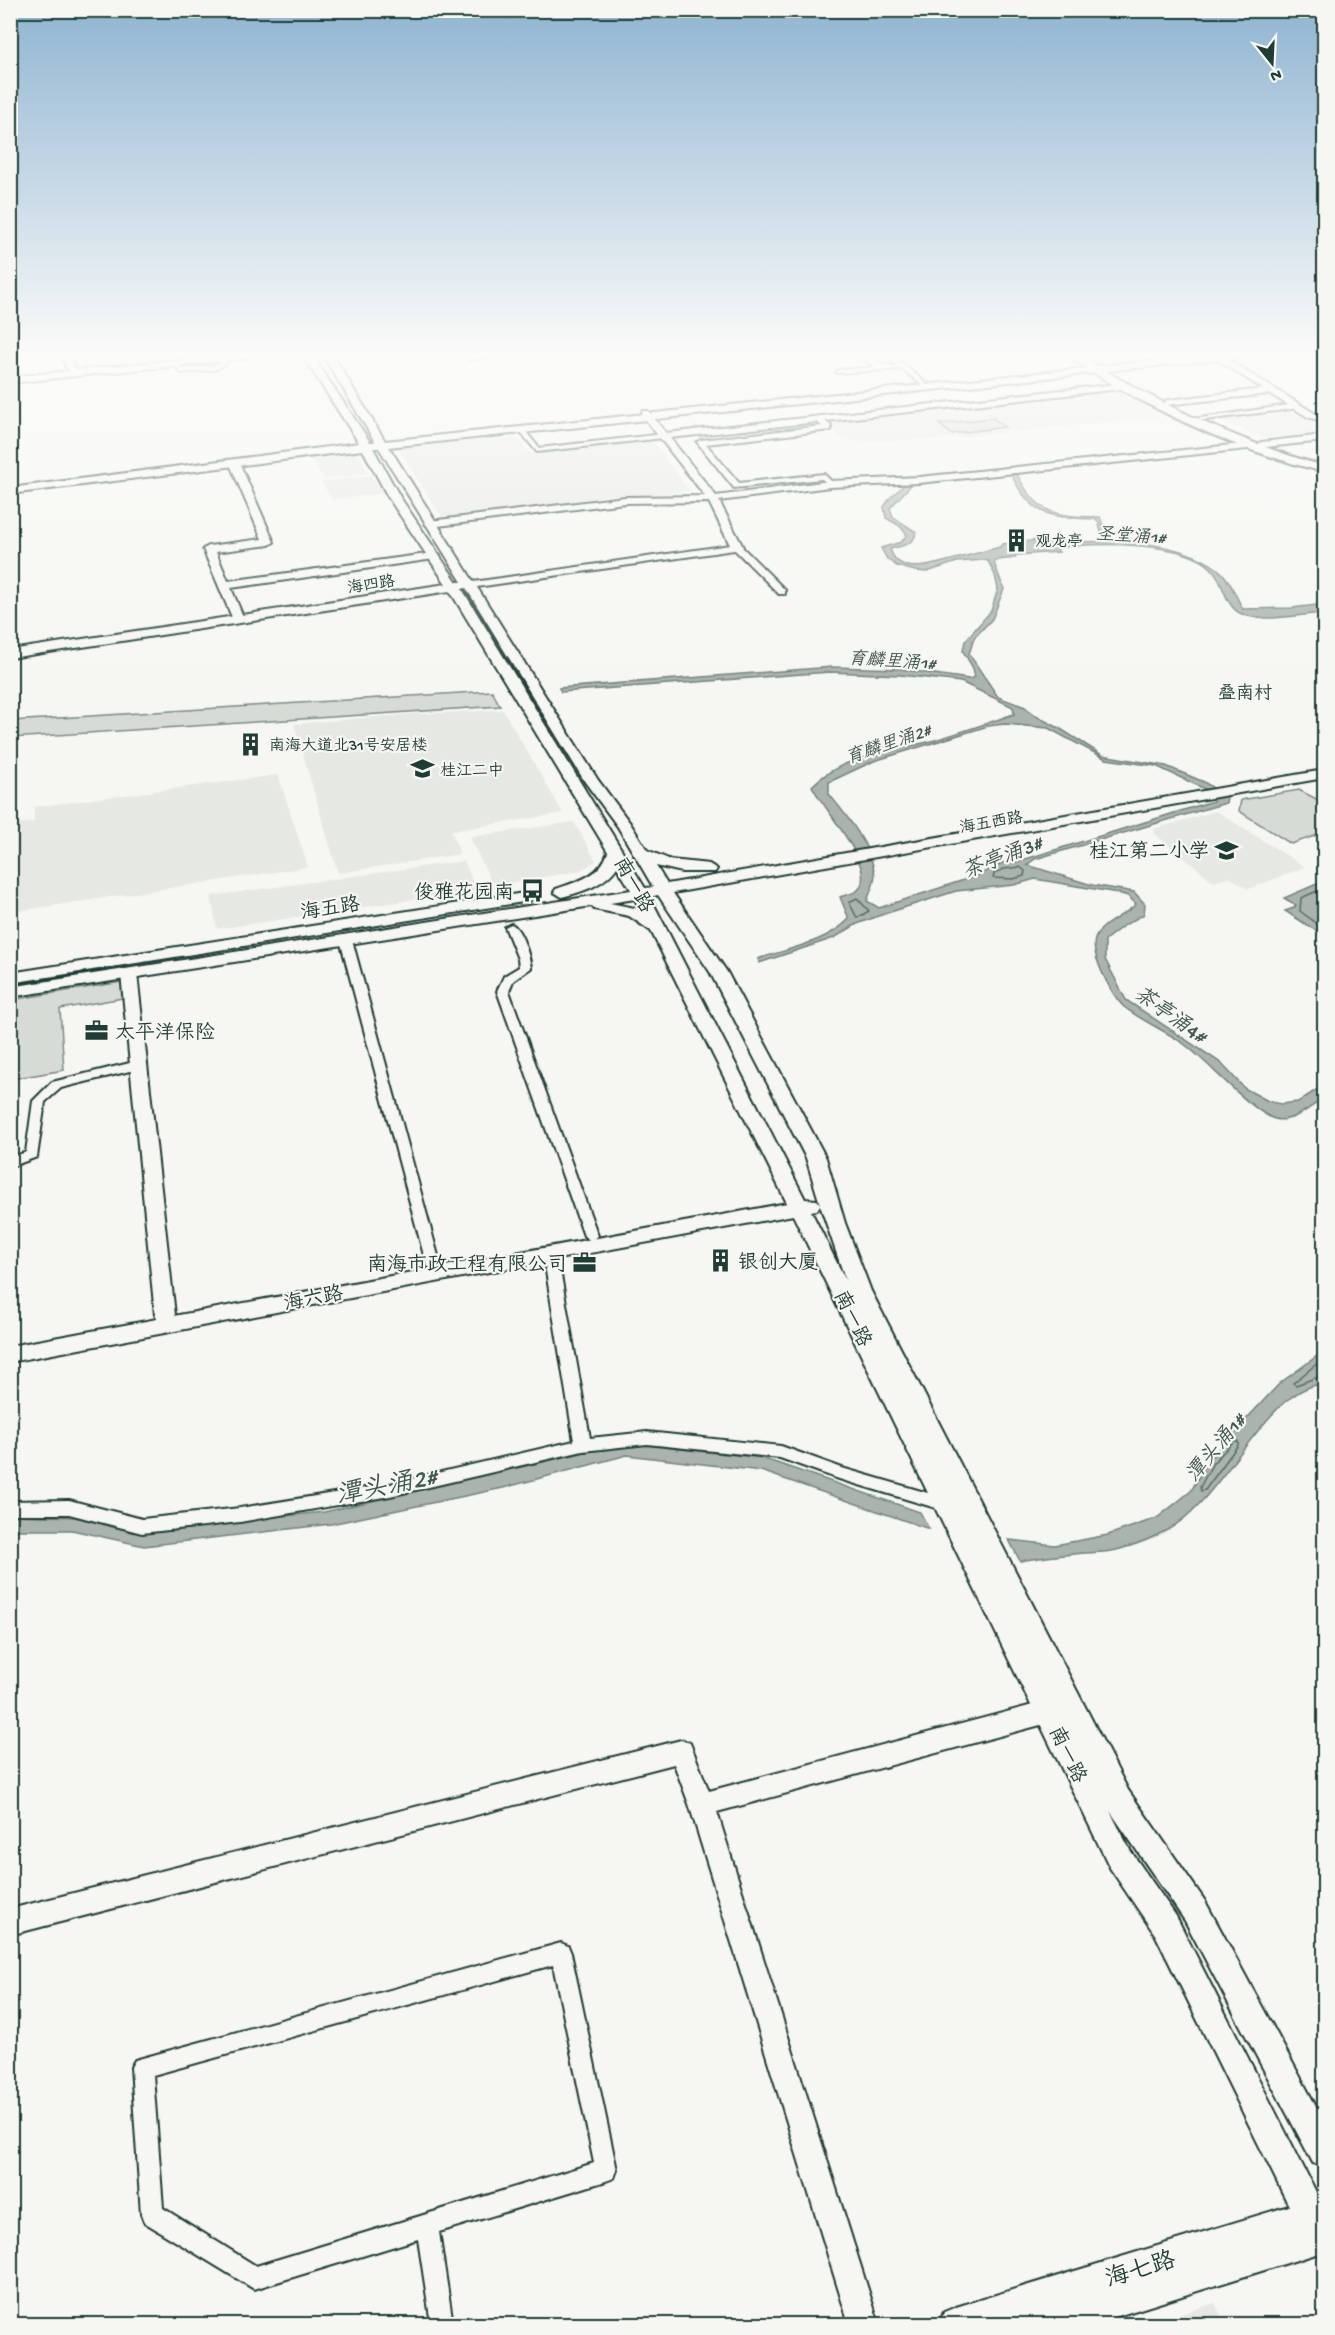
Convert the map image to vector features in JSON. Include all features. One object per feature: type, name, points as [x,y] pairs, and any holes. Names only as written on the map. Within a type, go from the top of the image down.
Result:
[{"type":"main road","points":[[10,490],[210,464]]},
{"type":"main road","points":[[10,490],[218,464]]},
{"type":"main road","name":"南一路","points":[[375,464],[394,497],[434,556],[462,586],[641,853],[660,929],[1120,1859],[1166,1926],[1321,2228]]},
{"type":"main road","name":"南一路","points":[[393,464],[430,524],[462,586],[616,851],[683,923],[723,982],[816,1158],[827,1197],[860,1291],[1118,1799],[1195,1911],[1324,2151]]},
{"type":"main road","name":"海四路","points":[[10,654],[462,586]]},
{"type":"main road","name":"海五西路","points":[[648,886],[709,869],[1324,765]]},
{"type":"main road","name":"海五西路","points":[[648,886],[723,880],[1324,774]]},
{"type":"main road","points":[[565,898],[606,873],[612,865],[616,851]]},
{"type":"main road","points":[[641,853],[672,867],[709,869]]},
{"type":"main road","points":[[683,923],[687,905],[694,897],[723,880]]},
{"type":"main road","points":[[10,992],[346,940],[565,898],[648,886]]},
{"type":"main road","points":[[565,898],[623,908],[634,912],[660,929]]},
{"type":"main road","name":"海五路","points":[[10,978],[565,898]]},
{"type":"main road","name":"海六路","points":[[10,1343],[433,1263],[827,1197]]},
{"type":"main road","name":"海六路","points":[[10,1354],[550,1253],[797,1202]]},
{"type":"main road","name":"海七路","points":[[956,2325],[1321,2228]]},
{"type":"main road","name":"海七路","points":[[1040,2325],[1321,2228]]},
{"type":"street","points":[[235,464],[269,542],[208,549],[238,619]]},
{"type":"street","points":[[685,464],[713,500],[737,547],[782,592]]},
{"type":"street","points":[[719,464],[737,486],[824,476],[830,484]]},
{"type":"street","points":[[430,524],[625,500],[713,500],[830,484],[919,480],[1078,464]]},
{"type":"street","name":"海四路","points":[[462,586],[737,547]]},
{"type":"street","points":[[224,585],[434,556]]},
{"type":"street","points":[[511,927],[524,959],[525,968],[508,979],[503,991],[591,1236]]},
{"type":"street","points":[[346,940],[433,1263]]},
{"type":"street","points":[[129,974],[165,1315]]},
{"type":"street","points":[[10,1164],[32,1154],[39,1101],[57,1085],[138,1065]]},
{"type":"street","points":[[550,1253],[583,1445]]},
{"type":"street","points":[[10,1508],[69,1508],[142,1526],[240,1515],[390,1490],[583,1445],[647,1438],[781,1452],[838,1473],[946,1505]]},
{"type":"street","points":[[702,1804],[1048,1712]]},
{"type":"street","points":[[10,1922],[681,1751],[702,1804],[864,2325]]},
{"type":"street","points":[[561,1953],[606,2170],[427,2225],[254,2278],[152,2214],[142,2067],[561,1953]]},
{"type":"street","points":[[427,2225],[442,2325]]},
{"type":"shaded area","points":[[314,464],[363,464],[368,473],[324,479]]},
{"type":"shaded area","points":[[407,464],[670,464],[689,491],[442,517]]},
{"type":"shaded area","points":[[371,475],[384,493],[333,500],[321,482]]},
{"type":"shaded area","points":[[492,691],[500,706],[11,738],[11,721]]},
{"type":"shaded area","name":"桂江二中","points":[[503,710],[563,813],[451,831],[460,854],[338,873],[294,724],[399,715]]},
{"type":"shaded area","points":[[278,775],[308,867],[11,912],[11,825],[34,822],[34,807]]},
{"type":"shaded area","points":[[1299,790],[1324,803],[1324,833],[1291,844],[1239,811],[1241,800]]},
{"type":"shaded area","name":"桂江第二小学","points":[[1216,811],[1305,867],[1248,889],[1230,877],[1214,882],[1155,834],[1154,829]]},
{"type":"shaded area","points":[[574,822],[596,861],[579,871],[493,886],[470,837]]},
{"type":"shaded area","points":[[464,861],[476,890],[217,929],[211,896]]},
{"type":"shaded area","points":[[122,982],[122,998],[60,1009],[64,1070],[11,1079],[11,1000]]},
{"type":"shaded area","points":[[1215,2303],[1225,2324],[1149,2324]]},
{"type":"water","points":[[1011,474],[1017,474],[1033,498],[1050,511],[1071,516],[1100,517],[1108,539],[1103,539],[1098,521],[1095,519],[1055,515],[1035,507]]},
{"type":"water","points":[[905,484],[912,484],[890,508],[893,517],[916,532],[910,542],[890,549],[901,564],[909,566],[928,566],[1000,547],[1002,544],[1039,540],[1041,543],[1109,541],[1133,543],[1180,551],[1201,559],[1223,574],[1243,609],[1292,608],[1324,604],[1324,613],[1271,618],[1250,617],[1236,611],[1228,601],[1212,569],[1199,560],[1181,553],[1161,548],[1114,545],[1056,548],[1059,552],[1016,555],[1015,558],[998,560],[994,563],[1004,589],[992,619],[974,638],[969,654],[998,697],[1025,707],[1034,715],[1102,755],[1166,766],[1204,782],[1227,797],[1226,803],[1035,859],[1027,865],[1092,885],[1134,892],[1145,904],[1144,914],[1105,940],[1105,959],[1126,1000],[1221,1063],[1244,1088],[1268,1101],[1281,1104],[1298,1102],[1324,1085],[1324,1098],[1288,1119],[1275,1119],[1266,1115],[1242,1097],[1184,1044],[1122,1005],[1102,973],[1094,946],[1095,939],[1102,928],[1136,904],[1128,896],[1118,893],[1035,879],[1014,885],[956,891],[881,915],[857,924],[834,938],[759,963],[758,959],[807,944],[840,927],[849,919],[840,897],[858,890],[862,880],[861,867],[855,853],[812,786],[838,767],[852,761],[931,741],[1014,714],[1013,707],[961,682],[901,675],[830,672],[561,692],[559,688],[832,667],[900,669],[969,679],[975,677],[973,668],[963,651],[965,641],[991,611],[998,589],[995,575],[988,561],[984,560],[957,562],[927,572],[897,566],[887,559],[881,548],[901,542],[907,535],[900,526],[886,518],[884,507]],"holes":[[[1005,724],[1048,728],[1106,759],[1156,766],[1207,790],[1213,801],[1016,862],[1002,863],[979,875],[879,908],[867,901],[875,877],[871,860],[856,829],[829,794],[829,782],[874,761],[988,726]]]},
{"type":"water","points":[[1324,881],[1324,936],[1285,911],[1296,905],[1284,898]]},
{"type":"water","points":[[1324,1351],[1324,1384],[1303,1390],[1283,1404],[1264,1424],[1207,1496],[1187,1516],[1167,1530],[1144,1541],[1107,1552],[1020,1561],[1009,1540],[1055,1545],[1108,1535],[1157,1518],[1191,1491],[1208,1460],[1280,1383]]},
{"type":"water","points":[[625,1443],[762,1458],[920,1512],[929,1529],[761,1471],[627,1455],[503,1488],[331,1524],[144,1546],[72,1530],[11,1530],[11,1515],[75,1517],[134,1531],[324,1512]]},
{"type":"place","name":"观龙亭","points":[[1017,540]]},
{"type":"place","name":"南海大道北31号安居楼","points":[[251,744]]},
{"type":"place","name":"桂江二中","points":[[422,769]]},
{"type":"place","name":"桂江第二小学","points":[[1227,850]]},
{"type":"place","name":"俊雅花园南","points":[[532,891]]},
{"type":"place","name":"太平洋保险","points":[[97,1031]]},
{"type":"place","name":"银创大厦","points":[[720,1261]]},
{"type":"place","name":"南海市政工程有限公司","points":[[585,1263]]},
{"type":"district","name":"叠南村","points":[[1245,692]]},
{"type":"water label","name":"圣堂涌1#","points":[[1131,535]]},
{"type":"water label","name":"育麟里涌1#","points":[[892,660]]},
{"type":"water label","name":"育麟里涌2#","points":[[888,743]]},
{"type":"water label","name":"茶亭涌3#","points":[[1002,856]]},
{"type":"water label","name":"茶亭涌4#","points":[[1171,1014]]},
{"type":"water label","name":"潭头涌1#","points":[[1215,1447]]},
{"type":"water label","name":"潭头涌2#","points":[[386,1484]]}]
